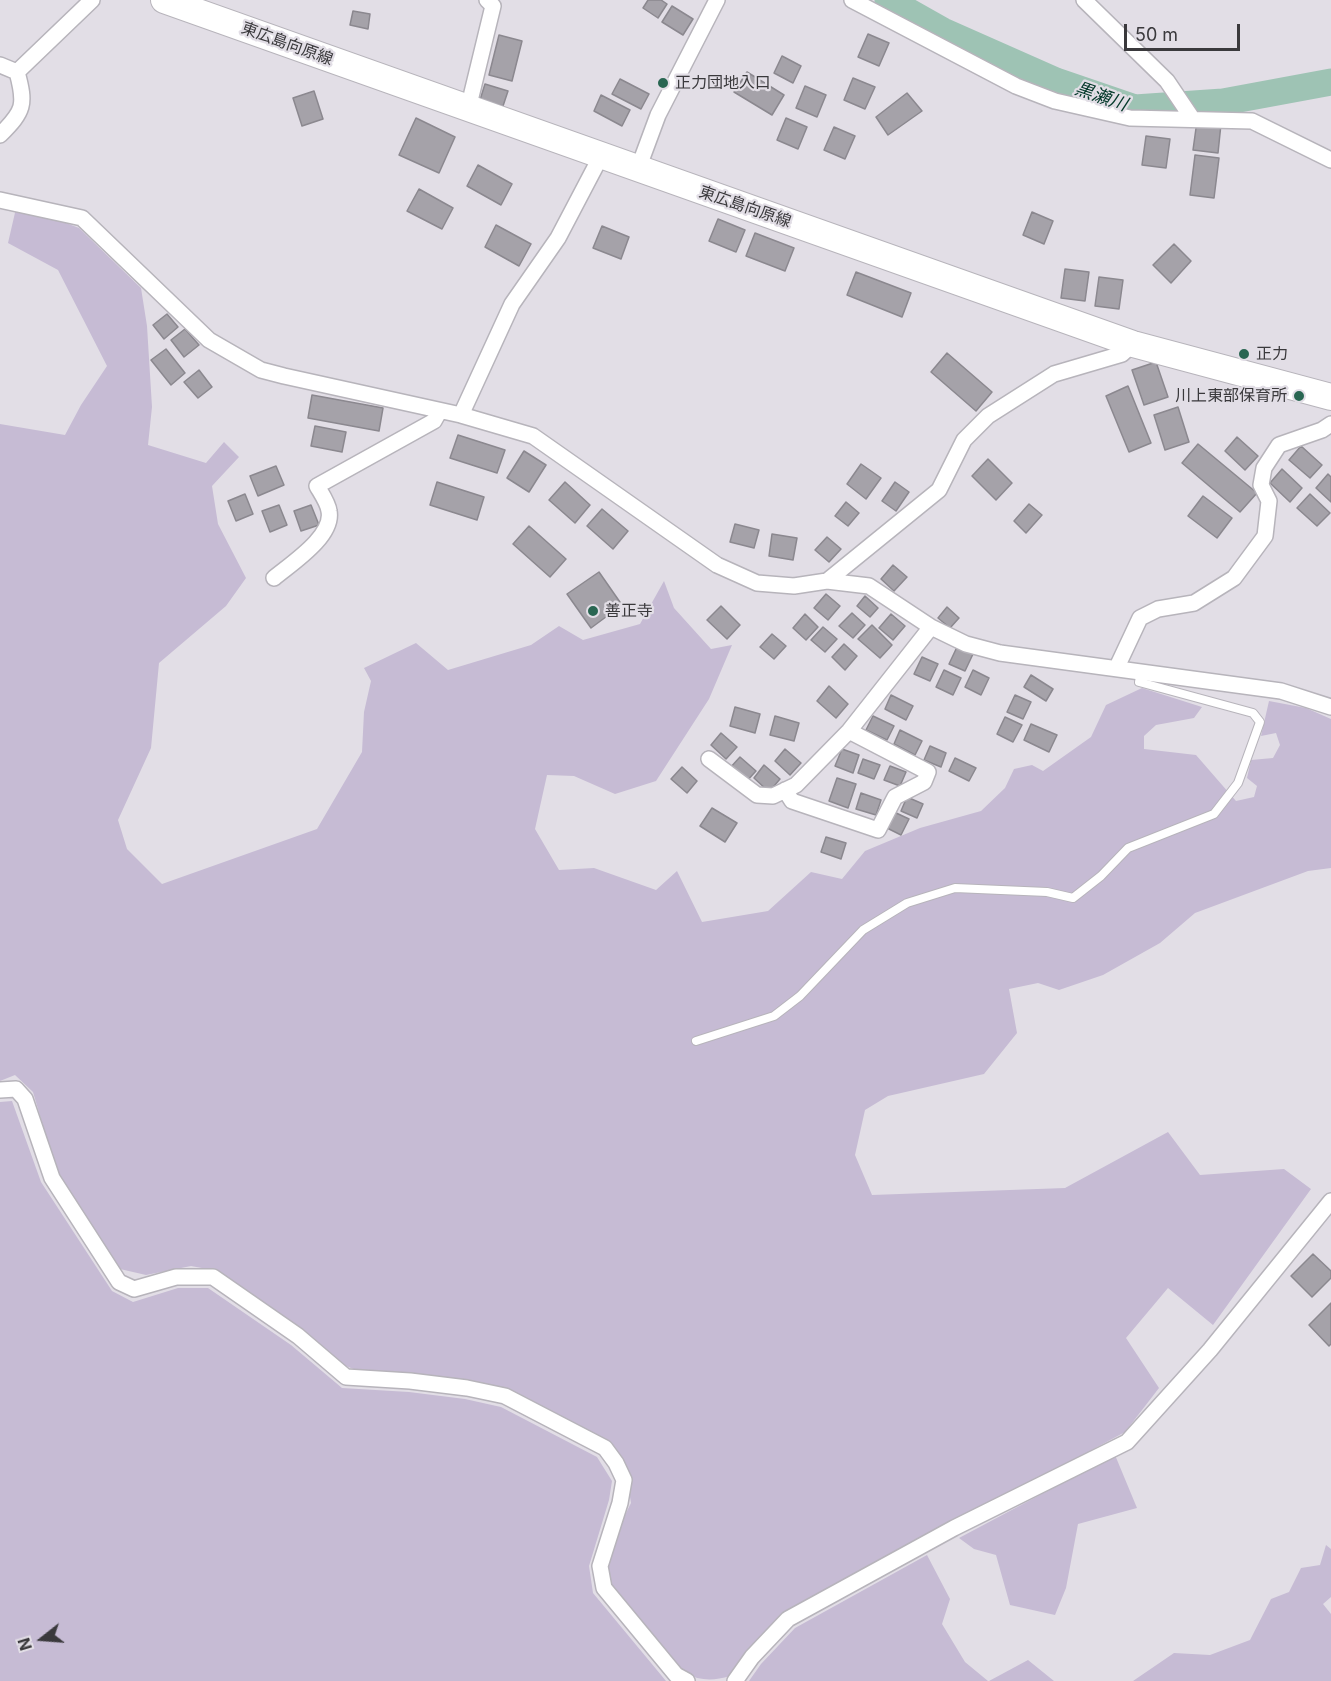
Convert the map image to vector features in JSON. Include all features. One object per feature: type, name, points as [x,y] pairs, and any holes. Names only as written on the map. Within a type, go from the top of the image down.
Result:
[{"type":"main road","name":"東広島向原線","points":[[165,0],[1133,344],[1331,397]]},
{"type":"street","points":[[17,72],[92,0]]},
{"type":"street","points":[[468,109],[493,6],[487,0]]},
{"type":"street","points":[[638,169],[658,115],[717,0]]},
{"type":"street","points":[[852,0],[1016,86],[1055,101],[1130,118],[1192,116],[1252,121],[1331,160]]},
{"type":"street","points":[[1084,0],[1167,81],[1192,116]]},
{"type":"street","points":[[0,65],[17,72]]},
{"type":"street","points":[[0,135],[23,108],[23,92],[17,72]]},
{"type":"street","points":[[460,415],[512,304],[558,238],[601,156]]},
{"type":"street","points":[[0,200],[82,218],[209,340],[261,370],[460,415],[533,436],[717,565],[757,583],[794,586],[827,581],[869,586],[931,627],[966,644],[1000,652],[1281,691],[1331,707]]},
{"type":"street","points":[[827,581],[939,490],[964,440],[988,416],[1054,374],[1122,354],[1133,344]]},
{"type":"street","points":[[274,578],[324,535],[330,523],[329,509],[317,486],[434,421],[439,412]]},
{"type":"street","points":[[1117,667],[1140,618],[1158,609],[1194,603],[1234,578],[1265,536],[1269,501],[1261,485],[1264,468],[1279,446],[1322,430],[1331,424]]},
{"type":"street","points":[[709,759],[757,795],[773,796],[796,785],[849,731],[931,627]]},
{"type":"street","points":[[785,790],[792,801],[878,830],[895,797],[924,782],[928,772],[849,731]]},
{"type":"street","points":[[0,1090],[16,1089],[25,1099],[52,1178],[119,1282],[134,1289],[176,1277],[213,1276],[298,1336],[346,1377],[467,1388],[505,1396],[605,1448],[616,1463],[624,1480],[620,1503],[600,1566],[604,1588],[676,1675],[687,1681]]},
{"type":"street","points":[[735,1681],[752,1657],[788,1619],[954,1528],[1127,1442],[1210,1350],[1331,1201]]},
{"type":"lane","points":[[696,1041],[774,1016],[800,996],[863,930],[907,903],[955,888],[1047,892],[1073,898],[1101,876],[1128,848],[1214,814],[1238,783],[1260,722],[1253,713],[1139,682],[1141,670]]},
{"type":"shaded area","points":[[17,204],[79,228],[141,288],[147,326],[152,407],[148,445],[206,463],[224,442],[239,457],[212,486],[218,524],[246,578],[226,606],[159,663],[151,748],[118,820],[127,849],[162,884],[317,829],[362,752],[364,712],[371,681],[364,668],[416,643],[448,670],[531,645],[559,626],[583,640],[640,624],[664,581],[674,608],[711,649],[732,645],[709,699],[656,781],[615,794],[574,776],[547,775],[535,829],[559,870],[594,868],[656,890],[677,871],[702,922],[768,911],[811,872],[842,879],[865,851],[920,828],[981,811],[1005,788],[1014,769],[1032,765],[1043,771],[1091,737],[1106,705],[1142,688],[1202,707],[1194,718],[1156,725],[1144,736],[1144,749],[1196,755],[1236,801],[1254,797],[1257,786],[1247,778],[1251,760],[1273,758],[1280,745],[1276,733],[1261,736],[1269,701],[1306,708],[1331,719],[1331,868],[1308,871],[1195,913],[1160,943],[1103,975],[1059,990],[1038,983],[1009,989],[1017,1033],[984,1074],[888,1096],[865,1110],[855,1155],[872,1195],[1065,1188],[1168,1132],[1200,1175],[1284,1169],[1311,1189],[1213,1325],[1168,1288],[1126,1338],[1159,1388],[1125,1432],[782,1617],[730,1676],[702,1679],[684,1673],[610,1586],[607,1568],[613,1539],[631,1503],[627,1479],[616,1454],[505,1391],[356,1370],[336,1362],[218,1271],[191,1266],[146,1275],[120,1269],[57,1174],[33,1092],[15,1075],[0,1081],[0,424],[65,435],[81,405],[107,366],[58,270],[8,243]]},
{"type":"shaded area","points":[[12,1101],[41,1182],[112,1291],[133,1302],[178,1288],[208,1288],[291,1345],[342,1388],[409,1392],[465,1399],[501,1407],[597,1457],[612,1481],[609,1500],[589,1566],[593,1593],[666,1681],[0,1681],[0,1102]]},
{"type":"shaded area","points":[[1115,1455],[1137,1508],[1078,1524],[1066,1588],[1055,1615],[1010,1605],[996,1555],[974,1549],[959,1538]]},
{"type":"shaded area","points":[[1326,1545],[1331,1549],[1331,1597],[1323,1604],[1331,1614],[1331,1681],[1133,1681],[1174,1653],[1210,1655],[1250,1640],[1271,1599],[1289,1592],[1301,1568],[1320,1565]]},
{"type":"shaded area","points":[[927,1555],[950,1599],[942,1624],[965,1662],[988,1681],[749,1681],[761,1664],[795,1628]]},
{"type":"shaded area","points":[[1028,1660],[1054,1681],[989,1681]]},
{"type":"building","points":[[648,0],[661,0],[667,4],[658,18],[643,8]]},
{"type":"building","points":[[672,6],[693,19],[683,35],[662,22]]},
{"type":"building","points":[[353,11],[370,14],[368,29],[350,25]]},
{"type":"building","points":[[868,34],[889,43],[879,66],[858,57]]},
{"type":"building","points":[[499,35],[522,41],[512,81],[489,75]]},
{"type":"building","points":[[782,56],[801,66],[793,83],[774,73]]},
{"type":"building","points":[[747,72],[784,95],[772,115],[734,92]]},
{"type":"building","points":[[853,78],[875,87],[865,109],[844,100]]},
{"type":"building","points":[[620,79],[649,94],[641,109],[612,94]]},
{"type":"building","points":[[485,84],[508,91],[503,106],[480,100]]},
{"type":"building","points":[[805,86],[826,95],[817,117],[796,108]]},
{"type":"building","points":[[314,91],[323,119],[302,126],[293,98]]},
{"type":"building","points":[[907,93],[922,111],[888,135],[876,117]]},
{"type":"building","points":[[601,95],[630,110],[622,126],[594,111]]},
{"type":"building","points":[[416,118],[455,137],[439,173],[399,155]]},
{"type":"building","points":[[786,118],[807,127],[798,149],[777,140]]},
{"type":"building","points":[[1197,121],[1221,124],[1218,153],[1193,150]]},
{"type":"building","points":[[834,127],[855,136],[845,159],[824,150]]},
{"type":"building","points":[[1146,136],[1170,139],[1166,168],[1142,165]]},
{"type":"building","points":[[1195,155],[1219,158],[1214,198],[1190,195]]},
{"type":"building","points":[[478,165],[512,184],[501,205],[467,186]]},
{"type":"building","points":[[419,189],[453,208],[442,229],[407,211]]},
{"type":"building","points":[[1032,212],[1053,221],[1044,244],[1023,235]]},
{"type":"building","points":[[718,219],[745,230],[736,252],[709,241]]},
{"type":"building","points":[[496,225],[531,244],[519,266],[485,247]]},
{"type":"building","points":[[602,226],[629,237],[621,259],[593,248]]},
{"type":"building","points":[[755,233],[794,248],[785,271],[746,256]]},
{"type":"building","points":[[1174,244],[1191,261],[1171,283],[1153,265]]},
{"type":"building","points":[[1065,269],[1089,272],[1085,301],[1061,298]]},
{"type":"building","points":[[856,272],[911,293],[902,317],[847,295]]},
{"type":"building","points":[[1099,277],[1123,280],[1119,309],[1095,306]]},
{"type":"building","points":[[167,314],[178,327],[164,339],[153,325]]},
{"type":"building","points":[[185,329],[199,345],[184,357],[171,340]]},
{"type":"building","points":[[166,349],[185,373],[171,385],[151,360]]},
{"type":"building","points":[[947,353],[992,392],[976,411],[931,372]]},
{"type":"building","points":[[1156,362],[1168,397],[1144,405],[1132,370]]},
{"type":"building","points":[[199,370],[212,387],[198,398],[184,382]]},
{"type":"building","points":[[1128,386],[1151,443],[1129,452],[1106,396]]},
{"type":"building","points":[[312,395],[383,408],[379,431],[308,418]]},
{"type":"building","points":[[1178,407],[1189,442],[1165,450],[1154,415]]},
{"type":"building","points":[[315,426],[346,432],[342,452],[311,446]]},
{"type":"building","points":[[458,435],[505,450],[497,473],[450,458]]},
{"type":"building","points":[[1237,437],[1258,456],[1245,470],[1225,451]]},
{"type":"building","points":[[1198,444],[1257,493],[1240,512],[1182,463]]},
{"type":"building","points":[[1301,446],[1322,465],[1310,478],[1289,460]]},
{"type":"building","points":[[524,451],[546,465],[529,492],[507,478]]},
{"type":"building","points":[[988,459],[1012,483],[996,500],[972,476]]},
{"type":"building","points":[[861,464],[881,478],[866,499],[847,484]]},
{"type":"building","points":[[276,466],[284,485],[258,496],[250,476]]},
{"type":"building","points":[[1282,469],[1302,488],[1290,502],[1270,483]]},
{"type":"building","points":[[1328,474],[1331,477],[1331,502],[1316,488]]},
{"type":"building","points":[[437,482],[484,497],[477,520],[430,505]]},
{"type":"building","points":[[565,482],[590,505],[575,523],[549,500]]},
{"type":"building","points":[[895,482],[909,492],[896,511],[882,501]]},
{"type":"building","points":[[245,494],[253,514],[236,521],[228,501]]},
{"type":"building","points":[[1310,494],[1330,513],[1317,526],[1297,508]]},
{"type":"building","points":[[1203,496],[1232,518],[1217,538],[1188,516]]},
{"type":"building","points":[[846,502],[859,513],[848,526],[835,516]]},
{"type":"building","points":[[1029,504],[1042,515],[1026,533],[1014,521]]},
{"type":"building","points":[[279,505],[287,525],[270,532],[262,511]]},
{"type":"building","points":[[311,505],[319,525],[301,531],[294,511]]},
{"type":"building","points":[[602,509],[628,531],[613,549],[587,526]]},
{"type":"building","points":[[735,524],[759,530],[754,548],[730,542]]},
{"type":"building","points":[[529,526],[566,559],[550,577],[513,544]]},
{"type":"building","points":[[772,534],[797,538],[793,560],[769,556]]},
{"type":"building","points":[[827,537],[841,549],[829,562],[815,550]]},
{"type":"building","points":[[893,565],[907,577],[894,591],[881,579]]},
{"type":"building","points":[[599,572],[622,605],[591,628],[567,594]]},
{"type":"building","points":[[826,594],[840,606],[828,620],[814,608]]},
{"type":"building","points":[[865,596],[878,608],[870,617],[857,606]]},
{"type":"building","points":[[721,606],[740,625],[727,639],[707,620]]},
{"type":"building","points":[[947,607],[959,618],[950,628],[938,618]]},
{"type":"building","points":[[852,613],[865,625],[853,638],[839,626]]},
{"type":"building","points":[[805,614],[818,627],[806,640],[793,628]]},
{"type":"building","points":[[891,614],[905,626],[893,640],[879,628]]},
{"type":"building","points":[[872,625],[892,645],[880,658],[858,639]]},
{"type":"building","points":[[823,627],[837,639],[825,652],[811,640]]},
{"type":"building","points":[[772,634],[786,646],[774,659],[760,647]]},
{"type":"building","points":[[844,644],[857,656],[845,670],[832,657]]},
{"type":"building","points":[[957,647],[973,654],[965,671],[949,664]]},
{"type":"building","points":[[922,657],[938,664],[930,681],[914,674]]},
{"type":"building","points":[[944,670],[961,678],[953,695],[936,687]]},
{"type":"building","points":[[973,670],[989,678],[981,695],[965,687]]},
{"type":"building","points":[[1031,675],[1053,689],[1046,701],[1024,687]]},
{"type":"building","points":[[829,686],[848,704],[836,718],[817,701]]},
{"type":"building","points":[[891,695],[913,706],[906,720],[885,709]]},
{"type":"building","points":[[1015,695],[1031,702],[1023,719],[1007,712]]},
{"type":"building","points":[[735,707],[760,714],[755,733],[730,726]]},
{"type":"building","points":[[775,716],[799,723],[794,741],[770,735]]},
{"type":"building","points":[[873,716],[894,726],[887,740],[866,730]]},
{"type":"building","points":[[1005,717],[1022,725],[1013,742],[997,734]]},
{"type":"building","points":[[1031,724],[1057,735],[1049,752],[1024,740]]},
{"type":"building","points":[[900,730],[922,741],[915,755],[894,744]]},
{"type":"building","points":[[721,733],[737,747],[726,759],[711,745]]},
{"type":"building","points":[[930,746],[946,753],[941,767],[924,760]]},
{"type":"building","points":[[785,749],[801,763],[790,775],[775,761]]},
{"type":"building","points":[[842,749],[859,755],[853,773],[835,766]]},
{"type":"building","points":[[740,757],[756,771],[745,783],[729,769]]},
{"type":"building","points":[[955,758],[976,768],[969,781],[949,771]]},
{"type":"building","points":[[863,759],[880,765],[874,779],[858,773]]},
{"type":"building","points":[[764,765],[780,779],[769,792],[754,778]]},
{"type":"building","points":[[890,766],[906,772],[900,786],[884,780]]},
{"type":"building","points":[[682,767],[697,781],[687,793],[671,779]]},
{"type":"building","points":[[837,778],[856,784],[848,808],[829,801]]},
{"type":"building","points":[[861,793],[881,800],[876,815],[856,809]]},
{"type":"building","points":[[907,797],[923,804],[917,818],[901,811]]},
{"type":"building","points":[[712,808],[737,823],[725,842],[700,826]]},
{"type":"building","points":[[894,812],[909,819],[901,835],[887,828]]},
{"type":"building","points":[[826,837],[846,843],[841,859],[821,852]]},
{"type":"building","points":[[1313,1254],[1331,1271],[1331,1278],[1312,1297],[1291,1276]]},
{"type":"building","points":[[1331,1303],[1331,1344],[1329,1346],[1309,1325]]},
{"type":"waterway","name":"黒瀬川","points":[[888,0],[943,31],[1056,81],[1135,108],[1223,102],[1331,82]]},
{"type":"place","name":"正力団地入口","points":[[663,83]]},
{"type":"place","name":"正力","points":[[1244,354]]},
{"type":"place","name":"川上東部保育所","points":[[1299,396]]},
{"type":"place","name":"善正寺","points":[[593,611]]}]
